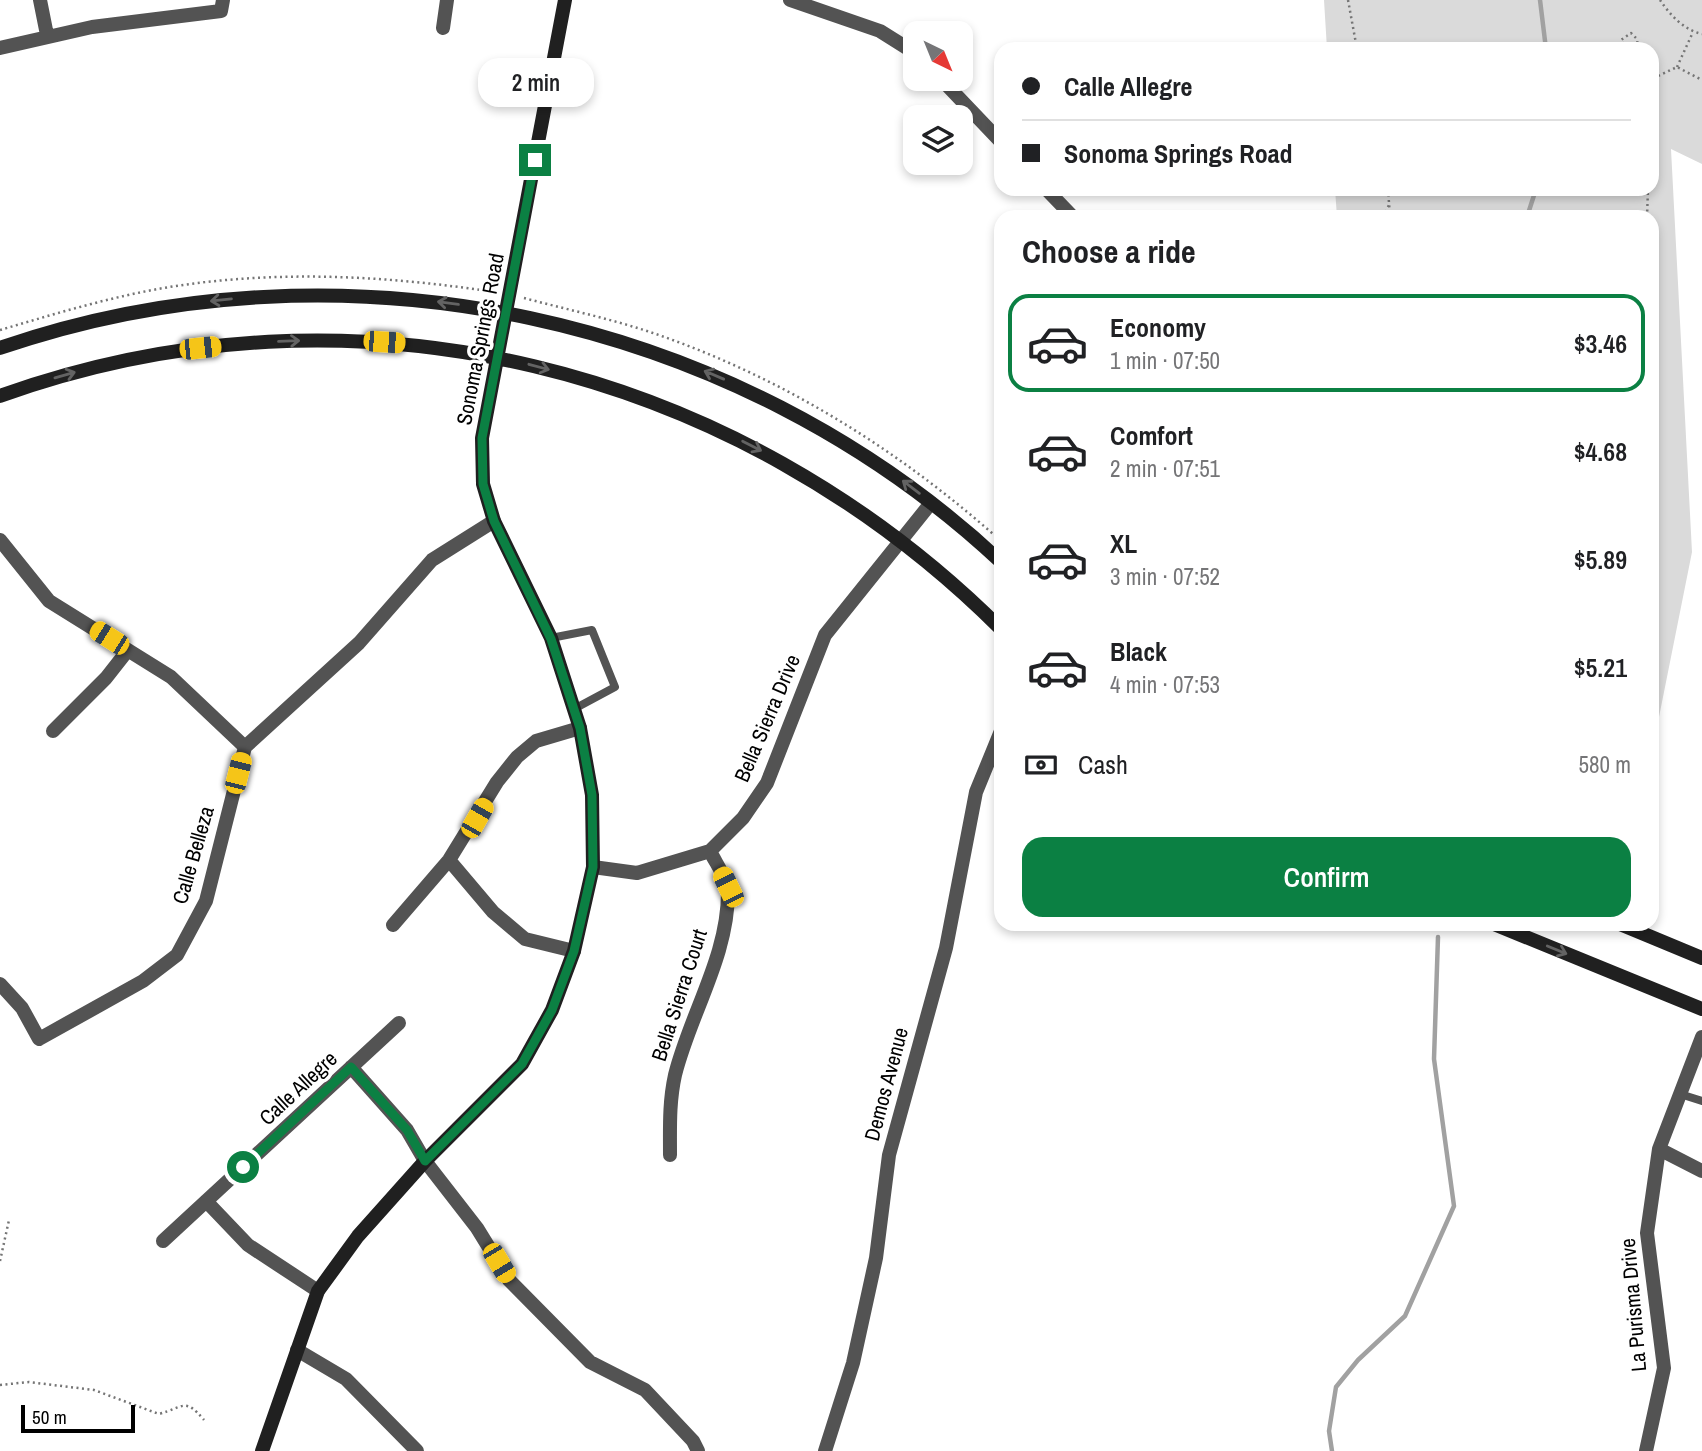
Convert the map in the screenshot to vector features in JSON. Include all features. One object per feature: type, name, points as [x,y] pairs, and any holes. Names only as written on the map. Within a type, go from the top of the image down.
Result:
[{"type":"main road","name":"Sonoma Springs Road","points":[[262,1451],[318,1291],[358,1236],[425,1161],[522,1064],[552,1010],[574,951],[593,867],[592,795],[580,728],[551,639],[494,521],[483,484],[482,438],[565,0]]},
{"type":"main road","points":[[0,348],[124,314],[236,299],[321,295],[377,296],[434,301],[507,313],[627,342],[733,383],[834,435],[931,503],[994,556]]},
{"type":"main road","points":[[0,396],[115,362],[191,349],[256,342],[370,341],[497,358],[602,384],[707,424],[810,478],[901,541],[948,579],[994,622]]},
{"type":"main road","points":[[1511,931],[1702,1009]]},
{"type":"main road","points":[[1637,931],[1702,958]]},
{"type":"street","points":[[40,0],[47,35]]},
{"type":"street","points":[[0,48],[47,35],[221,11],[223,0]]},
{"type":"street","points":[[443,28],[447,0]]},
{"type":"street","points":[[790,0],[880,31],[903,45]]},
{"type":"street","points":[[952,91],[994,135]]},
{"type":"street","points":[[1053,196],[1066,210]]},
{"type":"street","name":"Bella Sierra Drive","points":[[593,867],[637,873],[710,851],[743,818],[767,783],[825,635],[931,503]]},
{"type":"street","points":[[0,540],[50,601],[171,677],[244,747],[359,643],[432,561],[494,521]]},
{"type":"street","points":[[53,731],[106,678],[128,650]]},
{"type":"street","points":[[393,925],[449,860],[497,782],[517,757],[536,741],[580,728]]},
{"type":"street","name":"Demos Avenue","points":[[825,1451],[853,1363],[876,1258],[889,1155],[946,948],[974,801],[981,775],[994,746]]},
{"type":"street","name":"Calle Belleza","points":[[0,984],[22,1008],[39,1039],[143,981],[177,955],[206,901],[244,747]]},
{"type":"street","name":"Bella Sierra Court","points":[[670,1155],[670,1102],[676,1072],[703,1002],[725,910],[728,887],[710,851]]},
{"type":"street","points":[[449,860],[493,912],[526,939],[574,951]]},
{"type":"street","name":"Calle Allegre","points":[[163,1241],[399,1023]]},
{"type":"street","name":"La Purisma Drive","points":[[1646,1451],[1664,1368],[1647,1233],[1659,1149],[1702,1037]]},
{"type":"street","points":[[351,1067],[407,1130],[425,1161],[477,1228],[509,1280],[590,1362],[645,1390],[698,1451]]},
{"type":"street","points":[[1659,1149],[1702,1171]]},
{"type":"street","points":[[206,1201],[248,1245],[318,1291]]},
{"type":"street","points":[[297,1350],[346,1379],[417,1451]]},
{"type":"lane","points":[[551,639],[592,630],[615,687],[574,709]]},
{"type":"lane","points":[[1680,1094],[1702,1101]]},
{"type":"path","points":[[1348,0],[1356,42]]},
{"type":"path","points":[[1660,0],[1668,13],[1693,32],[1702,34]]},
{"type":"path","points":[[1659,76],[1677,67],[1693,32]]},
{"type":"path","points":[[1622,42],[1621,40],[1631,33],[1637,42]]},
{"type":"path","points":[[1677,67],[1702,80]]},
{"type":"path","points":[[1390,196],[1390,210]]},
{"type":"path","points":[[1387,210],[1391,202]]},
{"type":"path","points":[[0,330],[95,302],[176,286],[237,280],[337,276],[433,283],[511,294],[647,331],[712,356],[793,394],[855,429],[909,466],[994,535]]},
{"type":"path","points":[[0,1261],[9,1220]]},
{"type":"path","points":[[0,1385],[29,1382],[94,1390],[159,1414],[184,1404],[191,1406],[204,1420]]},
{"type":"shaded area","points":[[1324,0],[1702,0],[1702,164],[1671,149],[1692,552],[1659,717],[1659,210],[1336,210],[1336,196],[1659,196],[1659,42],[1327,42]]},
{"type":"waterway","points":[[1540,0],[1545,42]]},
{"type":"waterway","points":[[1529,210],[1534,196]]},
{"type":"waterway","points":[[1332,1451],[1329,1431],[1336,1387],[1358,1360],[1405,1316],[1454,1206],[1434,1059],[1438,937]]},
{"type":"route","points":[[243,1167],[351,1067],[407,1130],[425,1161],[522,1064],[552,1010],[574,951],[593,867],[592,795],[580,728],[551,639],[494,521],[483,484],[482,438],[535,160]]}]
